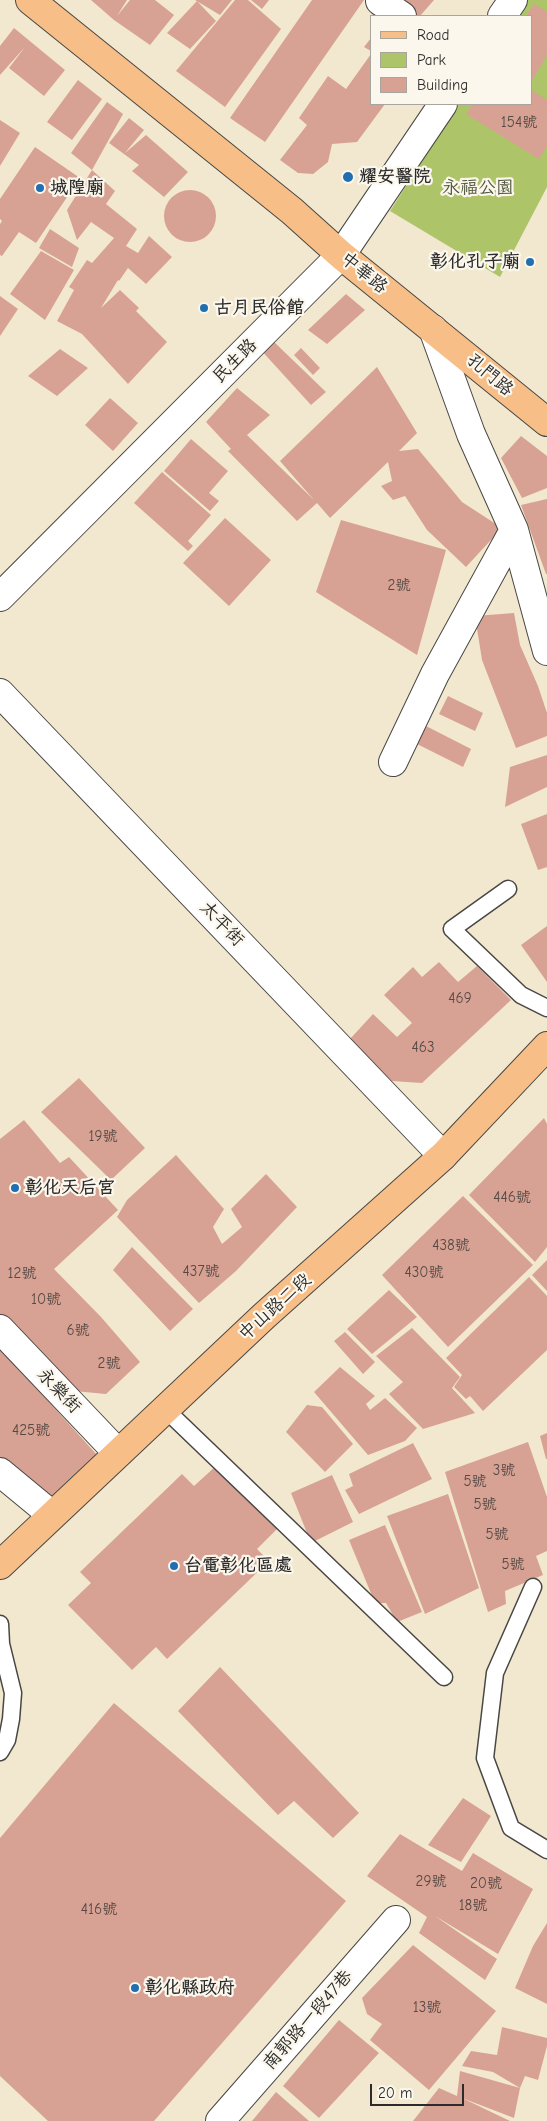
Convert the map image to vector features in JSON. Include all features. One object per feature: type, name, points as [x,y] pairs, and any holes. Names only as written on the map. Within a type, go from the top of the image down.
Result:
[{"type":"main road","name":"中華路","points":[[30,0],[284,205],[341,255],[433,329]]},
{"type":"main road","name":"孔門路","points":[[433,329],[547,422]]},
{"type":"main road","name":"中山路二段","points":[[0,1565],[264,1316],[443,1156],[547,1046]]},
{"type":"street","points":[[503,15],[513,0]]},
{"type":"street","points":[[380,1],[401,15]]},
{"type":"street","name":"民生路","points":[[0,597],[341,255],[443,105]]},
{"type":"street","points":[[433,329],[471,434],[514,530],[547,651]]},
{"type":"street","points":[[392,762],[435,674],[514,530]]},
{"type":"street","name":"太平街","points":[[0,693],[443,1156]]},
{"type":"street","name":"永樂街","points":[[0,1329],[118,1453]]},
{"type":"street","points":[[0,1472],[52,1515]]},
{"type":"street","name":"南郭路一段47巷","points":[[220,2121],[396,1920]]},
{"type":"lane","points":[[508,889],[452,929],[521,995],[547,1008]]},
{"type":"lane","points":[[165,1409],[444,1677]]},
{"type":"lane","points":[[533,1587],[495,1673],[485,1758],[511,1828],[547,1850]]},
{"type":"lane","points":[[0,1624],[1,1644],[13,1693],[7,1740],[0,1752]]},
{"type":"green space","name":"永福公園","points":[[527,0],[547,0],[547,187],[500,277],[390,211],[458,105],[532,105],[532,15],[517,15]]},
{"type":"building","points":[[91,0],[127,0],[117,16],[130,0],[155,0],[174,15],[150,45],[114,20]]},
{"type":"building","points":[[195,0],[232,0],[220,15]]},
{"type":"building","points":[[235,0],[248,0],[281,29],[225,107],[176,71]]},
{"type":"building","points":[[251,0],[269,0],[262,9]]},
{"type":"building","points":[[312,0],[364,0],[265,142],[230,118]]},
{"type":"building","points":[[385,0],[434,0],[421,15],[404,15]]},
{"type":"building","points":[[197,1],[216,21],[190,49],[167,33]]},
{"type":"building","points":[[534,4],[547,12],[547,55],[532,80],[532,15],[527,15]]},
{"type":"building","points":[[14,28],[65,70],[44,96],[9,68],[25,47],[0,75],[0,46]]},
{"type":"building","points":[[370,39],[370,50],[364,47]]},
{"type":"building","points":[[370,55],[370,105],[384,105],[357,142],[332,144],[328,162],[313,174],[298,173],[280,160],[307,125],[299,118],[328,76],[346,89]]},
{"type":"building","points":[[78,80],[102,99],[72,140],[47,122]]},
{"type":"building","points":[[532,91],[547,100],[547,146],[539,159],[466,114],[472,105],[532,105]]},
{"type":"building","points":[[107,102],[123,114],[92,170],[71,153]]},
{"type":"building","points":[[129,118],[144,130],[125,153],[146,135],[188,172],[164,197],[132,171],[139,165],[109,143]]},
{"type":"building","points":[[0,120],[20,133],[0,166]]},
{"type":"building","name":"城隍廟","points":[[35,147],[80,178],[36,243],[19,232],[2,256],[0,255],[0,224],[2,221],[0,219],[0,199]]},
{"type":"building","points":[[92,170],[115,191],[106,204],[137,229],[126,246],[138,253],[149,236],[172,257],[146,284],[128,268],[118,280],[101,308],[120,290],[139,308],[136,311],[167,342],[128,384],[82,334],[57,321],[74,290],[69,287],[87,260],[92,263],[114,238],[91,222],[77,240],[67,210]]},
{"type":"building","points":[[190,190],[200,192],[208,198],[214,206],[216,216],[214,226],[208,234],[200,240],[190,242],[180,240],[172,234],[166,226],[164,216],[166,206],[172,198],[180,192]]},
{"type":"building","points":[[50,229],[79,248],[72,267],[39,248]]},
{"type":"building","points":[[41,251],[74,270],[45,320],[10,294]]},
{"type":"building","points":[[346,294],[365,310],[327,344],[308,330]]},
{"type":"building","points":[[0,296],[18,309],[0,336]]},
{"type":"building","points":[[271,339],[326,392],[311,405],[260,349]]},
{"type":"building","points":[[301,348],[320,368],[313,375],[294,355]]},
{"type":"building","points":[[60,349],[88,368],[57,396],[28,376]]},
{"type":"building","points":[[377,367],[417,433],[399,451],[418,449],[462,502],[502,528],[466,567],[427,530],[405,496],[393,500],[381,486],[392,481],[388,462],[330,518],[317,503],[297,521],[228,451],[231,449],[206,422],[237,388],[270,415],[247,435],[314,500],[280,461]]},
{"type":"building","points":[[110,398],[138,423],[113,451],[85,425]]},
{"type":"building","points":[[521,436],[547,456],[547,488],[522,498],[501,458]]},
{"type":"building","points":[[191,439],[228,471],[209,493],[219,501],[210,511],[164,471]]},
{"type":"building","points":[[162,472],[211,515],[188,541],[193,546],[188,551],[134,503]]},
{"type":"building","points":[[547,499],[547,574],[546,574],[521,505]]},
{"type":"building","points":[[225,518],[271,560],[229,606],[183,563]]},
{"type":"building","points":[[341,520],[446,550],[417,655],[316,592]]},
{"type":"building","points":[[514,613],[520,645],[538,686],[547,713],[547,736],[516,748],[482,660],[475,616]]},
{"type":"building","points":[[448,696],[483,713],[475,731],[439,714]]},
{"type":"building","points":[[426,726],[471,749],[463,767],[417,744]]},
{"type":"building","points":[[547,755],[547,787],[505,807],[510,767]]},
{"type":"building","points":[[547,814],[547,867],[538,870],[521,824]]},
{"type":"building","points":[[547,926],[547,982],[521,945]]},
{"type":"building","points":[[439,962],[458,982],[477,966],[511,1000],[422,1083],[392,1081],[350,1039],[373,1014],[397,1037],[412,1023],[384,995],[413,967],[422,977]]},
{"type":"building","points":[[79,1078],[145,1148],[111,1180],[41,1112]]},
{"type":"building","points":[[544,1118],[547,1124],[547,1247],[535,1262],[469,1195]]},
{"type":"building","points":[[24,1120],[60,1163],[69,1157],[118,1210],[54,1269],[101,1317],[140,1362],[106,1394],[74,1391],[0,1316],[0,1139]]},
{"type":"building","points":[[176,1155],[224,1209],[213,1227],[222,1244],[242,1227],[231,1209],[266,1174],[297,1207],[236,1271],[199,1303],[117,1217],[127,1200]]},
{"type":"building","points":[[463,1196],[533,1265],[448,1347],[382,1275]]},
{"type":"building","points":[[132,1247],[193,1309],[170,1331],[113,1270]]},
{"type":"building","points":[[547,1260],[547,1291],[532,1275]]},
{"type":"building","points":[[529,1277],[547,1296],[547,1350],[483,1411],[470,1396],[466,1399],[454,1387],[462,1375],[446,1358]]},
{"type":"building","points":[[389,1290],[417,1317],[372,1354],[347,1329]]},
{"type":"building","points":[[412,1328],[460,1377],[452,1388],[475,1413],[423,1429],[389,1394],[403,1382],[376,1356]]},
{"type":"building","points":[[345,1332],[375,1362],[363,1374],[334,1341]]},
{"type":"building","points":[[0,1348],[98,1456],[51,1504],[0,1463]]},
{"type":"building","points":[[340,1367],[375,1396],[366,1404],[370,1410],[385,1398],[417,1428],[405,1441],[368,1455],[314,1392]]},
{"type":"building","points":[[307,1405],[322,1407],[353,1444],[325,1472],[286,1432]]},
{"type":"building","points":[[547,1433],[547,1459],[546,1459],[540,1436]]},
{"type":"building","points":[[528,1442],[547,1497],[547,1551],[536,1556],[543,1575],[505,1591],[506,1604],[488,1612],[445,1472]]},
{"type":"building","points":[[413,1443],[432,1479],[359,1514],[345,1490],[353,1486],[349,1474]]},
{"type":"building","name":"台電彰化區處","points":[[217,1465],[278,1528],[257,1549],[269,1561],[167,1659],[156,1647],[132,1670],[68,1605],[91,1583],[80,1572],[182,1474],[194,1486]]},
{"type":"building","points":[[332,1475],[353,1522],[311,1543],[291,1493]]},
{"type":"building","points":[[448,1494],[479,1588],[425,1614],[387,1516]]},
{"type":"building","points":[[385,1525],[422,1612],[397,1622],[386,1603],[375,1603],[349,1540]]},
{"type":"building","points":[[220,1667],[359,1813],[333,1838],[294,1801],[278,1815],[178,1711]]},
{"type":"building","name":"彰化縣政府","points":[[114,1703],[346,1901],[154,2121],[48,2121],[0,2076],[0,1838]]},
{"type":"building","points":[[463,1798],[491,1816],[461,1862],[428,1845]]},
{"type":"building","points":[[400,1834],[462,1871],[473,1853],[533,1889],[498,1954],[435,1916],[497,1959],[485,1980],[419,1933],[427,1917],[367,1876]]},
{"type":"building","points":[[547,1923],[547,2004],[515,1988],[533,1946]]},
{"type":"building","points":[[413,1945],[496,2011],[429,2090],[370,2040],[382,2024],[367,2014],[362,1998]]},
{"type":"building","points":[[339,2020],[379,2053],[319,2118],[283,2086]]},
{"type":"building","points":[[502,2027],[547,2038],[547,2046],[538,2080],[525,2076],[520,2088],[493,2072],[462,2066],[471,2051],[497,2055]]},
{"type":"building","points":[[460,2071],[520,2088],[514,2118],[462,2098],[510,2121],[413,2121],[439,2088],[457,2096]]},
{"type":"building","points":[[276,2092],[309,2121],[252,2121]]},
{"type":"place","name":"耀安醫院","points":[[348,177]]},
{"type":"place","name":"城隍廟","points":[[40,188]]},
{"type":"place","name":"彰化孔子廟","points":[[530,262]]},
{"type":"place","name":"古月民俗館","points":[[204,308]]},
{"type":"place","name":"彰化天后宮","points":[[15,1188]]},
{"type":"place","name":"台電彰化區處","points":[[174,1566]]},
{"type":"place","name":"彰化縣政府","points":[[135,1988]]}]
